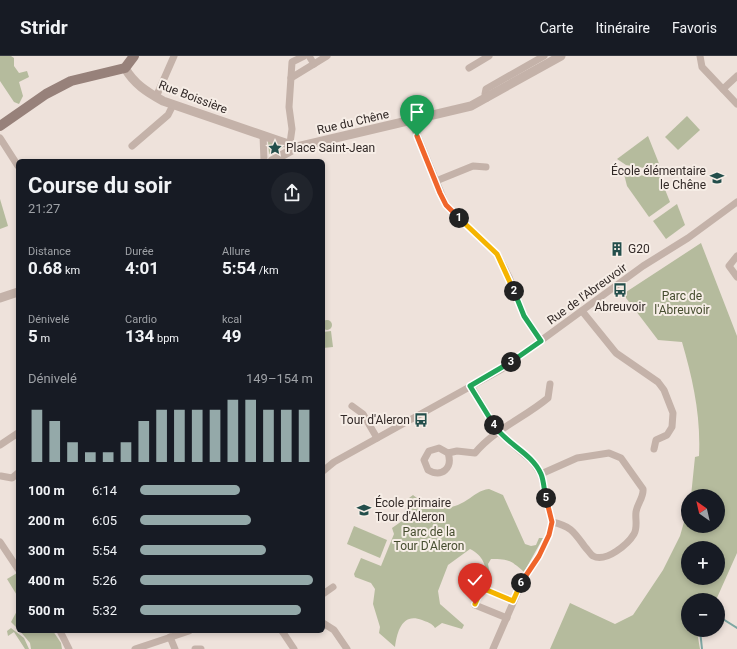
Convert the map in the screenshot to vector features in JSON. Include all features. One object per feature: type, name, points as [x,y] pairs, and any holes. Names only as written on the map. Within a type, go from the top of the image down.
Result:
[{"type":"main road","points":[[0,126],[46,94],[71,82],[125,68],[134,56]]},
{"type":"street","points":[[156,97],[174,56]]},
{"type":"street","points":[[294,145],[288,107],[292,62],[304,56]]},
{"type":"street","points":[[309,56],[314,64]]},
{"type":"street","points":[[291,78],[327,56]]},
{"type":"street","points":[[469,68],[477,59],[489,56]]},
{"type":"street","points":[[487,98],[485,94],[486,89],[544,56]]},
{"type":"street","name":"Rue du Chêne","points":[[275,159],[294,145],[471,106],[561,56]]},
{"type":"street","points":[[700,56],[702,67],[737,104]]},
{"type":"street","name":"Rue Boissière","points":[[125,68],[134,81],[147,92],[156,97],[263,136],[294,145]]},
{"type":"street","points":[[723,89],[737,76]]},
{"type":"street","points":[[132,146],[168,115],[173,104]]},
{"type":"street","points":[[411,120],[446,205],[497,254],[509,277],[521,309],[541,341]]},
{"type":"street","points":[[263,136],[264,159]]},
{"type":"street","points":[[0,138],[16,162]]},
{"type":"street","points":[[436,181],[473,166],[486,167]]},
{"type":"street","name":"Rue de l'Abreuvoir","points":[[325,469],[334,462],[502,369],[737,202]]},
{"type":"street","points":[[737,256],[729,266],[737,277]]},
{"type":"street","points":[[0,298],[16,293]]},
{"type":"street","points":[[582,311],[616,353],[660,384],[667,394],[673,413],[672,427],[667,435],[656,440],[654,449]]},
{"type":"street","points":[[448,453],[457,451],[475,453],[485,441],[534,410],[548,398],[550,384]]},
{"type":"street","points":[[470,386],[498,432],[532,461],[541,474],[552,522],[549,535],[539,556],[523,580],[493,649]]},
{"type":"street","points":[[352,406],[363,414],[377,438]]},
{"type":"street","points":[[0,445],[16,434]]},
{"type":"street","points":[[541,474],[577,458],[608,453],[621,458],[643,489],[644,493],[636,514],[636,527],[634,534],[629,540],[606,557],[593,556],[572,529],[563,524],[552,522]]},
{"type":"street","points":[[1,476],[12,478],[16,475]]},
{"type":"street","points":[[0,542],[15,558]]},
{"type":"street","points":[[325,593],[333,587]]},
{"type":"street","points":[[507,618],[475,604],[482,588],[513,601]]},
{"type":"street","points":[[325,624],[334,630],[347,649]]},
{"type":"street","points":[[61,633],[69,649]]},
{"type":"street","points":[[135,649],[183,633]]},
{"type":"street","points":[[283,633],[294,649]]},
{"type":"street","points":[[170,637],[174,649]]},
{"type":"street","points":[[195,649],[201,649]]},
{"type":"green space","points":[[0,56],[11,56],[14,58],[14,66],[19,73],[27,71],[29,77],[19,82],[23,96],[19,104],[14,102],[0,81]]},
{"type":"green space","points":[[687,116],[700,130],[678,150],[665,137]]},
{"type":"green space","points":[[648,136],[662,171],[626,165],[617,159]]},
{"type":"green space","points":[[268,141],[283,145],[283,147],[272,155],[269,154]]},
{"type":"green space","points":[[624,174],[660,177],[670,202],[649,217],[627,186]]},
{"type":"green space","points":[[0,199],[8,226],[0,229]]},
{"type":"green space","points":[[677,204],[685,225],[666,239],[653,221]]},
{"type":"green space","name":"Parc de l'Abreuvoir","points":[[701,243],[737,336],[737,553],[725,580],[725,541],[681,541],[681,585],[723,585],[719,593],[681,593],[681,637],[698,637],[700,649],[550,649],[570,603],[615,624],[633,615],[663,570],[681,532],[725,533],[725,489],[692,489],[695,457],[699,456],[699,427],[693,384],[682,342],[658,340],[623,294]]},
{"type":"green space","points":[[325,320],[329,320],[332,323],[332,327],[329,330],[325,330]]},
{"type":"green space","points":[[331,331],[333,347],[325,348],[325,332]]},
{"type":"green space","name":"Parc de la Tour D'Aleron","points":[[489,489],[503,495],[525,544],[531,546],[536,545],[539,538],[543,538],[524,572],[509,561],[502,559],[491,559],[488,564],[491,580],[488,579],[483,561],[470,549],[448,565],[438,591],[440,604],[464,625],[462,629],[442,623],[435,628],[431,624],[422,620],[415,618],[410,619],[405,621],[399,630],[395,647],[379,633],[380,627],[373,604],[375,589],[371,583],[355,577],[354,574],[361,558],[381,566],[394,534],[392,528],[402,521],[409,498],[413,495],[426,504],[439,508],[446,508],[460,504],[480,492]]},
{"type":"green space","points":[[354,526],[387,540],[380,558],[347,544]]},
{"type":"green space","points":[[16,574],[16,594],[7,579]]},
{"type":"green space","points":[[16,613],[16,627],[11,622]]},
{"type":"green space","points":[[11,628],[24,638],[29,649],[25,649],[14,632],[8,636],[7,631]]},
{"type":"green space","points":[[22,633],[54,633],[61,643],[62,649],[31,649],[30,643]]},
{"type":"waterway","points":[[725,620],[737,628]]},
{"type":"waterway","points":[[701,637],[702,649]]},
{"type":"place","name":"Place Saint-Jean","points":[[275,148]]},
{"type":"place","name":"École élémentaire le Chêne","points":[[717,178]]},
{"type":"place","name":"G20","points":[[617,249]]},
{"type":"place","name":"Abreuvoir","points":[[620,290]]},
{"type":"place","name":"Tour d'Aleron","points":[[421,420]]},
{"type":"place","name":"École primaire Tour d'Aleron","points":[[364,510]]},
{"type":"route","points":[[417,136],[446,205],[497,254],[509,277],[524,316],[541,341],[502,369],[470,386],[502,437],[532,461],[541,474],[552,522],[549,535],[539,556],[523,580],[513,601],[482,588],[475,604]]}]
